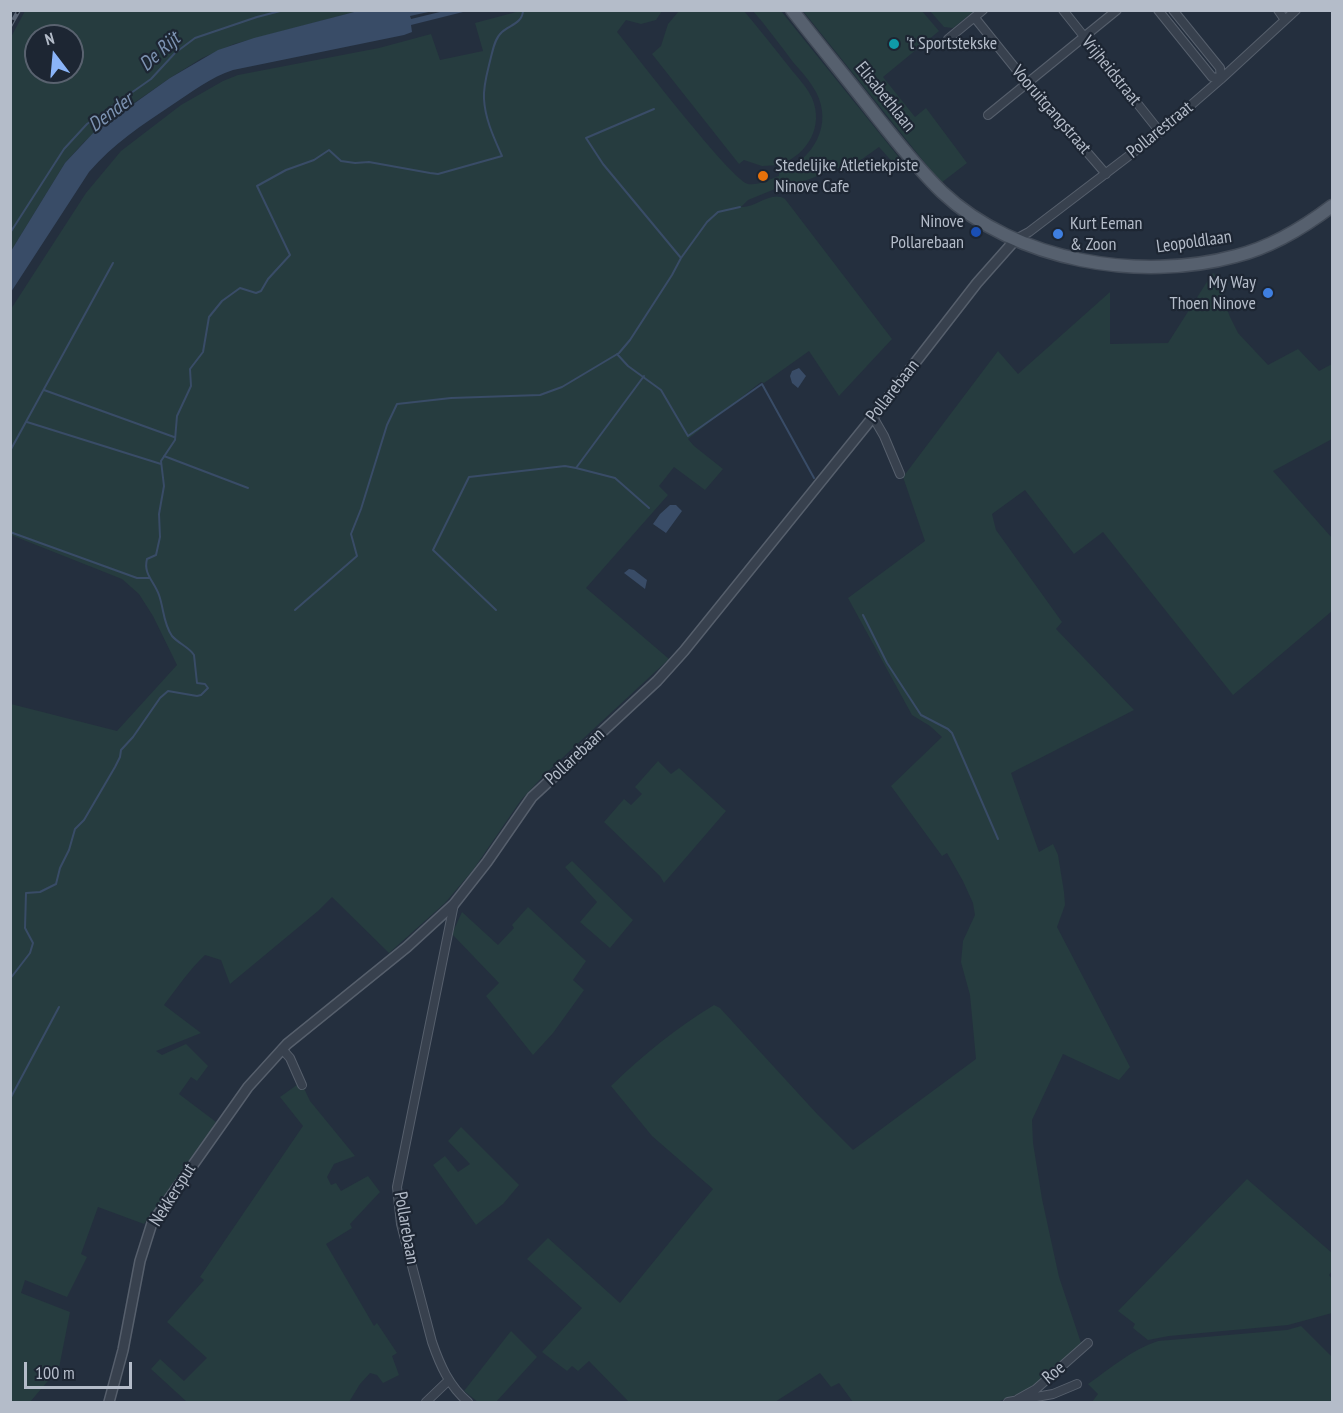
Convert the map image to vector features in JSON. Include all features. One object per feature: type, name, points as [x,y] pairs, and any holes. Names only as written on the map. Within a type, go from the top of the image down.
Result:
[{"type":"main road","name":"Elisabethlaan","points":[[792,10],[912,160],[943,193],[972,215],[1016,239]]},
{"type":"main road","name":"Leopoldlaan","points":[[1016,239],[1084,262],[1140,267],[1201,263],[1237,256],[1272,243],[1307,225],[1332,206]]},
{"type":"street","points":[[948,39],[983,10]]},
{"type":"street","name":"Vrijheidstraat","points":[[1063,10],[1160,132]]},
{"type":"street","points":[[988,115],[1117,10]]},
{"type":"street","points":[[1158,10],[1212,77],[1221,79],[1220,68],[1173,10]]},
{"type":"street","points":[[1278,10],[1285,20]]},
{"type":"street","name":"Pollarestraat","points":[[1016,239],[1029,232],[1160,132],[1296,10]]},
{"type":"street","name":"Vooruitgangstraat","points":[[975,18],[1028,84],[1106,174]]},
{"type":"street","name":"Pollarebaan","points":[[449,1380],[435,1350],[418,1290],[401,1224],[397,1187],[454,904],[487,862],[527,804],[657,681],[679,657],[873,417],[977,283],[1016,239]]},
{"type":"street","points":[[873,417],[884,436],[900,474]]},
{"type":"street","name":"Nekkersput","points":[[109,1402],[123,1350],[140,1261],[152,1223],[248,1087],[282,1049],[407,947],[454,904]]},
{"type":"street","points":[[282,1049],[290,1058],[302,1085]]},
{"type":"street","name":"Roe","points":[[1019,1401],[1088,1343]]},
{"type":"street","points":[[426,1402],[449,1380],[468,1402]]},
{"type":"street","name":"Roe","points":[[1008,1402],[1053,1394],[1077,1384]]},
{"type":"green space","points":[[25,11],[358,11],[234,44],[202,58],[170,78],[108,121],[84,142],[65,163],[11,251],[11,37]]},
{"type":"green space","points":[[520,11],[662,11],[656,20],[641,24],[626,20],[617,32],[723,162],[738,177],[752,184],[779,176],[779,165],[762,166],[744,160],[739,164],[652,54],[661,46],[668,24],[679,11],[744,11],[805,86],[815,108],[815,129],[811,138],[799,153],[781,164],[783,171],[804,158],[812,149],[818,139],[822,116],[821,104],[811,84],[753,11],[781,11],[901,160],[895,165],[879,147],[848,169],[844,166],[786,188],[775,189],[748,200],[741,207],[774,197],[785,199],[892,339],[839,396],[809,351],[764,383],[761,382],[688,439],[723,469],[705,490],[674,467],[659,486],[668,495],[586,588],[669,659],[546,773],[521,800],[473,870],[445,903],[389,953],[332,897],[230,984],[221,960],[205,955],[188,973],[164,1005],[201,1033],[156,1051],[162,1055],[186,1044],[208,1066],[197,1081],[191,1077],[179,1094],[216,1122],[144,1224],[98,1207],[81,1254],[87,1257],[67,1297],[25,1280],[21,1293],[70,1312],[59,1368],[30,1402],[11,1402],[11,704],[117,731],[177,665],[153,616],[139,594],[122,579],[11,535],[11,309],[86,193],[121,151],[181,105],[238,75],[379,48],[431,34],[440,60],[483,51],[475,23]]},
{"type":"green space","points":[[803,11],[922,11],[939,31],[883,77],[915,117],[926,108],[967,163],[941,183]]},
{"type":"green space","points":[[930,11],[974,11],[953,28],[944,27]]},
{"type":"green space","points":[[1214,273],[1238,333],[1268,365],[1298,349],[1319,371],[1332,364],[1332,439],[1273,471],[1332,538],[1332,611],[1233,695],[1103,532],[1074,554],[1025,490],[992,514],[996,530],[1062,622],[1056,629],[1134,710],[1011,773],[1039,852],[1053,844],[1058,855],[1065,905],[1057,927],[1130,1067],[1119,1080],[1063,1054],[1032,1120],[1033,1143],[1042,1199],[1059,1277],[1082,1346],[1030,1389],[997,1402],[853,1402],[839,1383],[831,1387],[820,1373],[775,1402],[629,1402],[589,1361],[578,1371],[572,1366],[567,1371],[542,1352],[582,1308],[527,1259],[548,1238],[620,1303],[713,1189],[652,1136],[611,1086],[673,1033],[714,1005],[720,1008],[853,1150],[976,1059],[970,995],[961,962],[963,941],[975,915],[973,903],[947,853],[942,856],[891,786],[942,737],[912,715],[848,598],[925,541],[903,477],[998,351],[1018,374],[1110,292],[1110,344],[1168,343]]},
{"type":"green space","points":[[658,761],[671,774],[679,768],[726,811],[664,883],[660,876],[604,822],[624,799],[631,805],[642,794],[635,787]]},
{"type":"green space","points":[[572,861],[633,920],[610,948],[580,922],[597,902],[565,867]]},
{"type":"green space","points":[[528,907],[586,961],[573,980],[584,990],[553,1033],[533,1055],[486,996],[499,983],[452,934],[462,912],[498,945],[514,928],[512,925]]},
{"type":"green space","points":[[301,1082],[310,1101],[355,1156],[334,1164],[327,1177],[331,1185],[336,1183],[341,1191],[368,1176],[380,1192],[350,1224],[352,1228],[326,1244],[374,1326],[377,1323],[397,1353],[392,1356],[399,1375],[383,1383],[377,1375],[370,1373],[349,1402],[187,1402],[151,1369],[160,1359],[184,1381],[207,1358],[167,1322],[204,1280],[200,1277],[303,1126],[280,1097]]},
{"type":"green space","points":[[461,1127],[519,1185],[503,1204],[476,1225],[433,1165],[445,1156],[458,1172],[470,1164],[448,1141]]},
{"type":"green space","points":[[1247,1179],[1332,1253],[1332,1271],[1329,1275],[1332,1279],[1332,1313],[1288,1325],[1148,1340],[1133,1328],[1135,1324],[1118,1311]]},
{"type":"green space","points":[[1301,1326],[1332,1357],[1332,1402],[1092,1402],[1098,1394],[1088,1384],[1130,1354],[1158,1341],[1287,1330]]},
{"type":"green space","points":[[511,1331],[537,1357],[496,1402],[478,1402],[464,1391]]},
{"type":"water","points":[[358,11],[433,11],[410,16],[411,19],[444,11],[467,11],[411,25],[412,32],[404,35],[233,70],[202,85],[139,128],[98,162],[89,172],[11,292],[11,251],[65,163],[94,132],[170,78],[218,50],[254,38]]},
{"type":"water","points":[[799,368],[806,376],[798,388],[792,383],[790,376],[792,371]]},
{"type":"water","points":[[670,505],[676,505],[682,511],[666,533],[653,524]]},
{"type":"water","points":[[629,569],[647,580],[645,589],[624,573]]},
{"type":"waterway","name":"De Rijt","points":[[10,233],[64,149],[87,124],[151,79],[175,53],[195,38],[284,10]]},
{"type":"waterway","points":[[10,979],[30,953],[33,943],[25,928],[26,893],[40,892],[56,884],[75,829],[84,820],[115,767],[121,750],[133,737],[160,698],[168,691],[197,696],[208,688],[205,684],[197,683],[194,655],[169,631],[159,595],[146,569],[146,564],[147,559],[156,555],[160,537],[159,514],[164,486],[161,461],[175,440],[177,416],[191,386],[190,369],[203,352],[209,317],[222,301],[240,288],[256,293],[261,291],[268,279],[290,255],[257,186],[286,170],[314,160],[329,150],[341,161],[369,162],[438,174],[502,156],[486,114],[485,83],[496,40],[502,32],[521,18],[523,10]]},
{"type":"waterway","points":[[654,109],[586,138],[603,164],[681,258]]},
{"type":"waterway","points":[[295,610],[357,556],[351,534],[387,425],[397,404],[451,398],[540,395],[562,387],[619,353],[630,340],[681,258],[707,222],[718,212],[740,207]]},
{"type":"waterway","points":[[10,451],[113,263]]},
{"type":"waterway","points":[[617,354],[628,366],[661,390],[688,436],[762,384],[814,478]]},
{"type":"waterway","points":[[644,376],[576,468],[615,478],[649,508]]},
{"type":"waterway","points":[[44,390],[174,437]]},
{"type":"waterway","points":[[27,422],[161,464]]},
{"type":"waterway","points":[[164,456],[248,488]]},
{"type":"waterway","points":[[496,610],[433,550],[469,477],[565,466],[576,468]]},
{"type":"waterway","points":[[10,532],[137,578],[149,578]]},
{"type":"waterway","points":[[863,615],[887,663],[921,715],[952,733],[998,839]]},
{"type":"waterway","points":[[10,1099],[59,1007]]},
{"type":"railway","points":[[10,26],[19,10]]},
{"type":"place","name":"'t Sportstekske","points":[[894,44]]},
{"type":"place","name":"Stedelijke Atletiekpiste Ninove Cafe","points":[[763,176]]},
{"type":"place","name":"Ninove Pollarebaan","points":[[976,232]]},
{"type":"place","name":"Kurt Eeman & Zoon","points":[[1058,234]]},
{"type":"place","name":"My Way Thoen Ninove","points":[[1268,293]]},
{"type":"water label","name":"Dender","points":[[111,113]]}]
